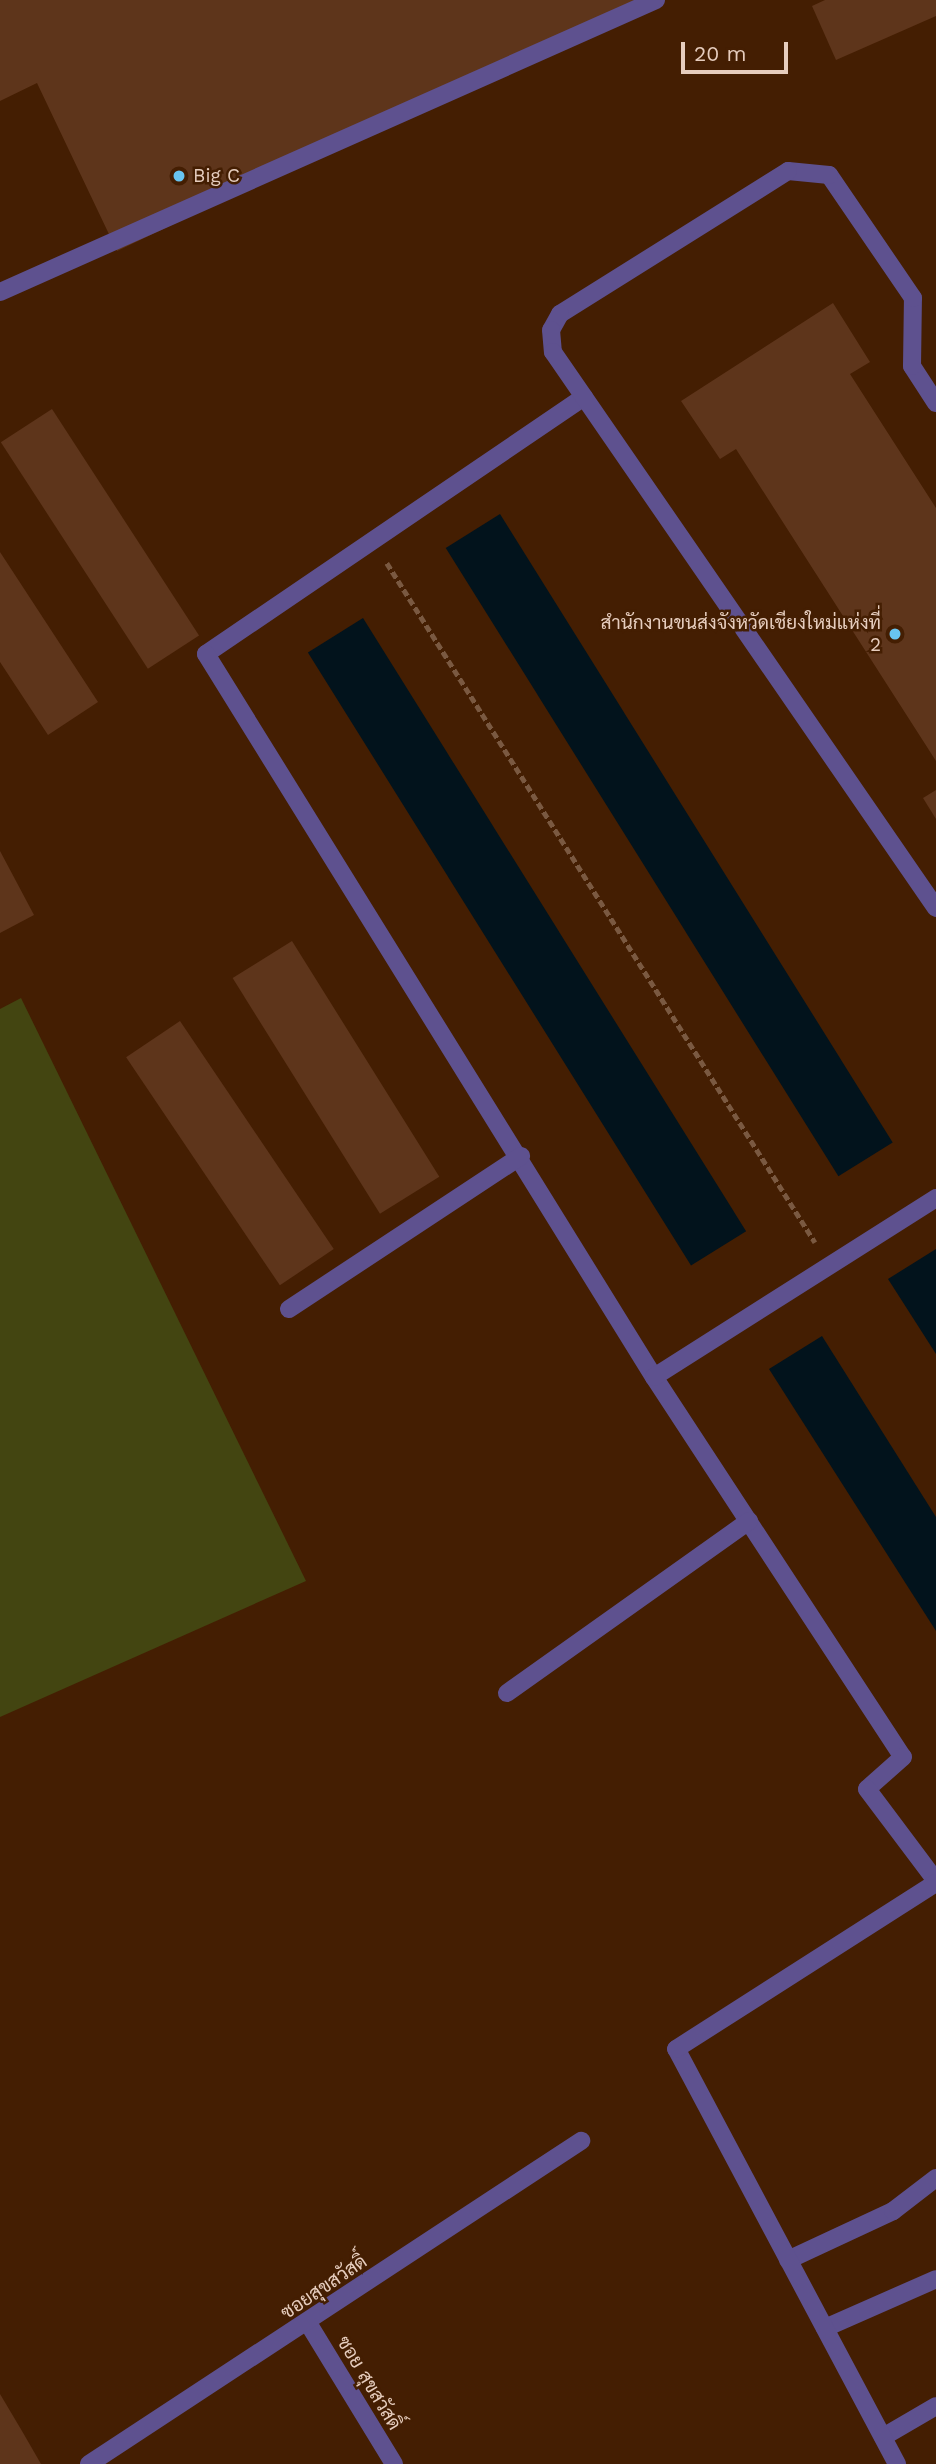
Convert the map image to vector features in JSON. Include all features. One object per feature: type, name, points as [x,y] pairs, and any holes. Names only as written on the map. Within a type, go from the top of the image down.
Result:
[{"type":"street","points":[[0,292],[656,0]]},
{"type":"street","points":[[936,403],[912,366],[914,298],[829,175],[788,171],[560,314],[551,330],[553,352],[936,908]]},
{"type":"street","points":[[584,397],[374,543],[206,654],[521,1156],[654,1377],[903,1757],[867,1789],[936,1882],[676,2049],[897,2464]]},
{"type":"street","points":[[289,1309],[521,1156]]},
{"type":"street","points":[[654,1377],[936,1198]]},
{"type":"street","points":[[507,1693],[749,1521]]},
{"type":"street","name":"ซอยสุขสวัสดิ์","points":[[89,2464],[308,2323],[581,2141]]},
{"type":"street","points":[[788,2260],[893,2211],[936,2178]]},
{"type":"street","points":[[825,2328],[936,2279]]},
{"type":"street","name":"ซอย สุขสวัสดิ์","points":[[308,2323],[394,2464]]},
{"type":"street","points":[[883,2437],[936,2406]]},
{"type":"path","points":[[374,543],[831,1267]]},
{"type":"shaded area","points":[[21,998],[306,1581],[0,1717],[0,1009]]},
{"type":"water","points":[[500,514],[893,1142],[838,1176],[446,548]]},
{"type":"water","points":[[363,618],[746,1231],[691,1266],[308,652]]},
{"type":"water","points":[[936,1249],[936,1354],[888,1279]]},
{"type":"water","points":[[822,1336],[936,1517],[936,1631],[769,1369]]},
{"type":"building","name":"Big C","points":[[0,0],[646,0],[117,251],[37,83],[0,101]]},
{"type":"building","points":[[825,0],[936,0],[936,16],[836,60],[812,6]]},
{"type":"building","name":"สำนักงานขนส่งจังหวัดเชียงใหม่แห่งที่ 2","points":[[833,303],[870,362],[850,374],[936,508],[936,761],[736,449],[720,459],[681,401]]},
{"type":"building","points":[[52,409],[199,635],[148,669],[1,442]]},
{"type":"building","points":[[0,552],[98,702],[48,735],[0,662]]},
{"type":"building","points":[[936,790],[936,819],[923,798]]},
{"type":"building","points":[[0,851],[34,915],[0,933]]},
{"type":"building","points":[[292,941],[439,1177],[380,1214],[233,978]]},
{"type":"building","points":[[180,1021],[334,1249],[280,1285],[126,1057]]},
{"type":"building","points":[[0,2394],[22,2431],[41,2464],[0,2464]]},
{"type":"place","name":"Big C","points":[[179,176]]},
{"type":"place","name":"สำนักงานขนส่งจังหวัดเชียงใหม่แห่งที่ 2","points":[[895,634]]}]
